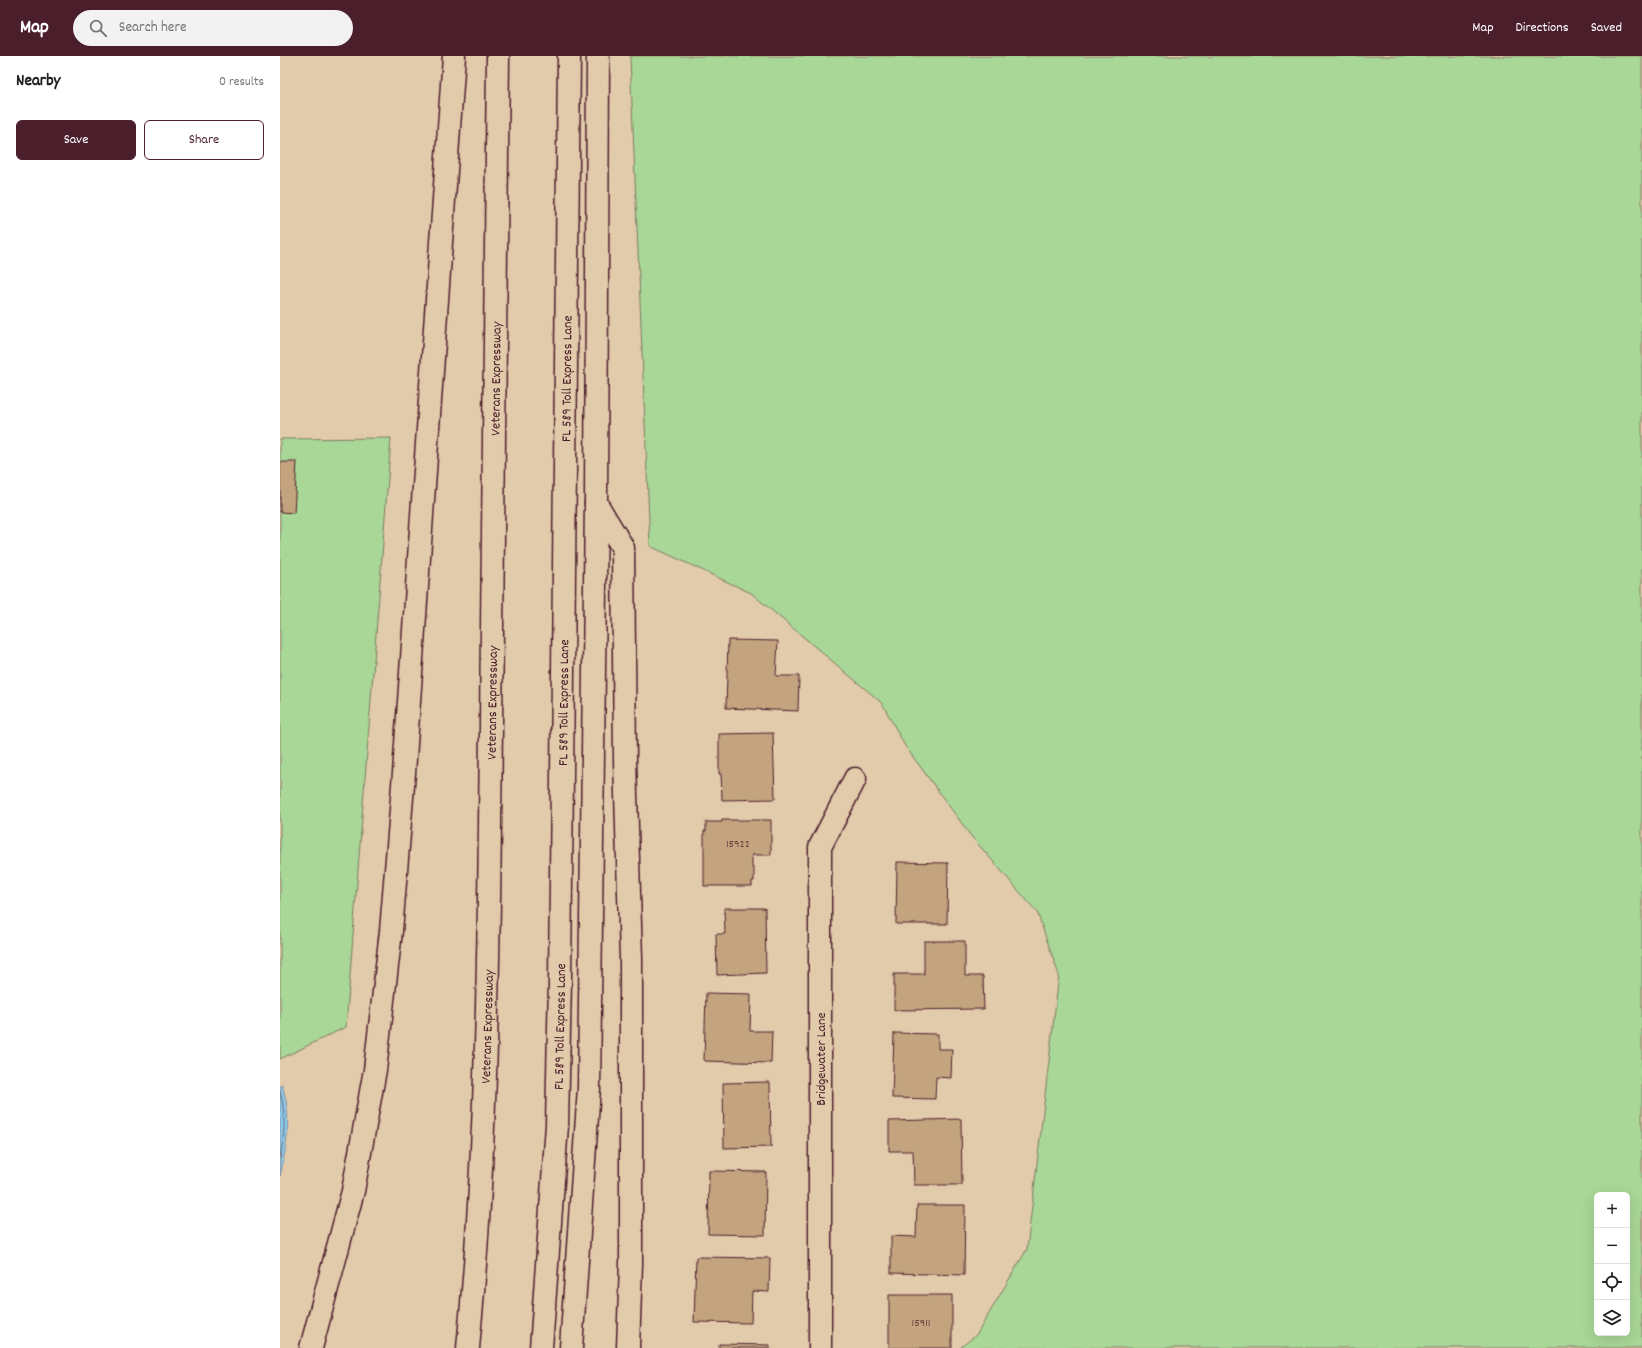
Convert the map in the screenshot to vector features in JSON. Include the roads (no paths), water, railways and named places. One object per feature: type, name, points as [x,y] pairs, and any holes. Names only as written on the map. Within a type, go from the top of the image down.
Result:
[{"type":"main road","points":[[311,1348],[353,1191],[375,1070],[390,939],[404,765],[454,56]]},
{"type":"main road","name":"Veterans Expressway","points":[[468,1348],[474,1290],[484,1118],[489,937],[498,56]]},
{"type":"main road","name":"FL 589 Toll Express Lane","points":[[541,1348],[557,1125],[559,1041],[569,56]]},
{"type":"main road","points":[[571,1348],[589,1088],[596,503],[598,56]]},
{"type":"main road","points":[[596,503],[623,548],[625,761],[631,959],[631,1264],[628,1348]]},
{"type":"main road","name":"Bridgewater Lane","points":[[820,1348],[820,847],[855,779]]},
{"type":"water","points":[[282,1085],[288,1120],[285,1152],[280,1176],[280,1086]]}]
